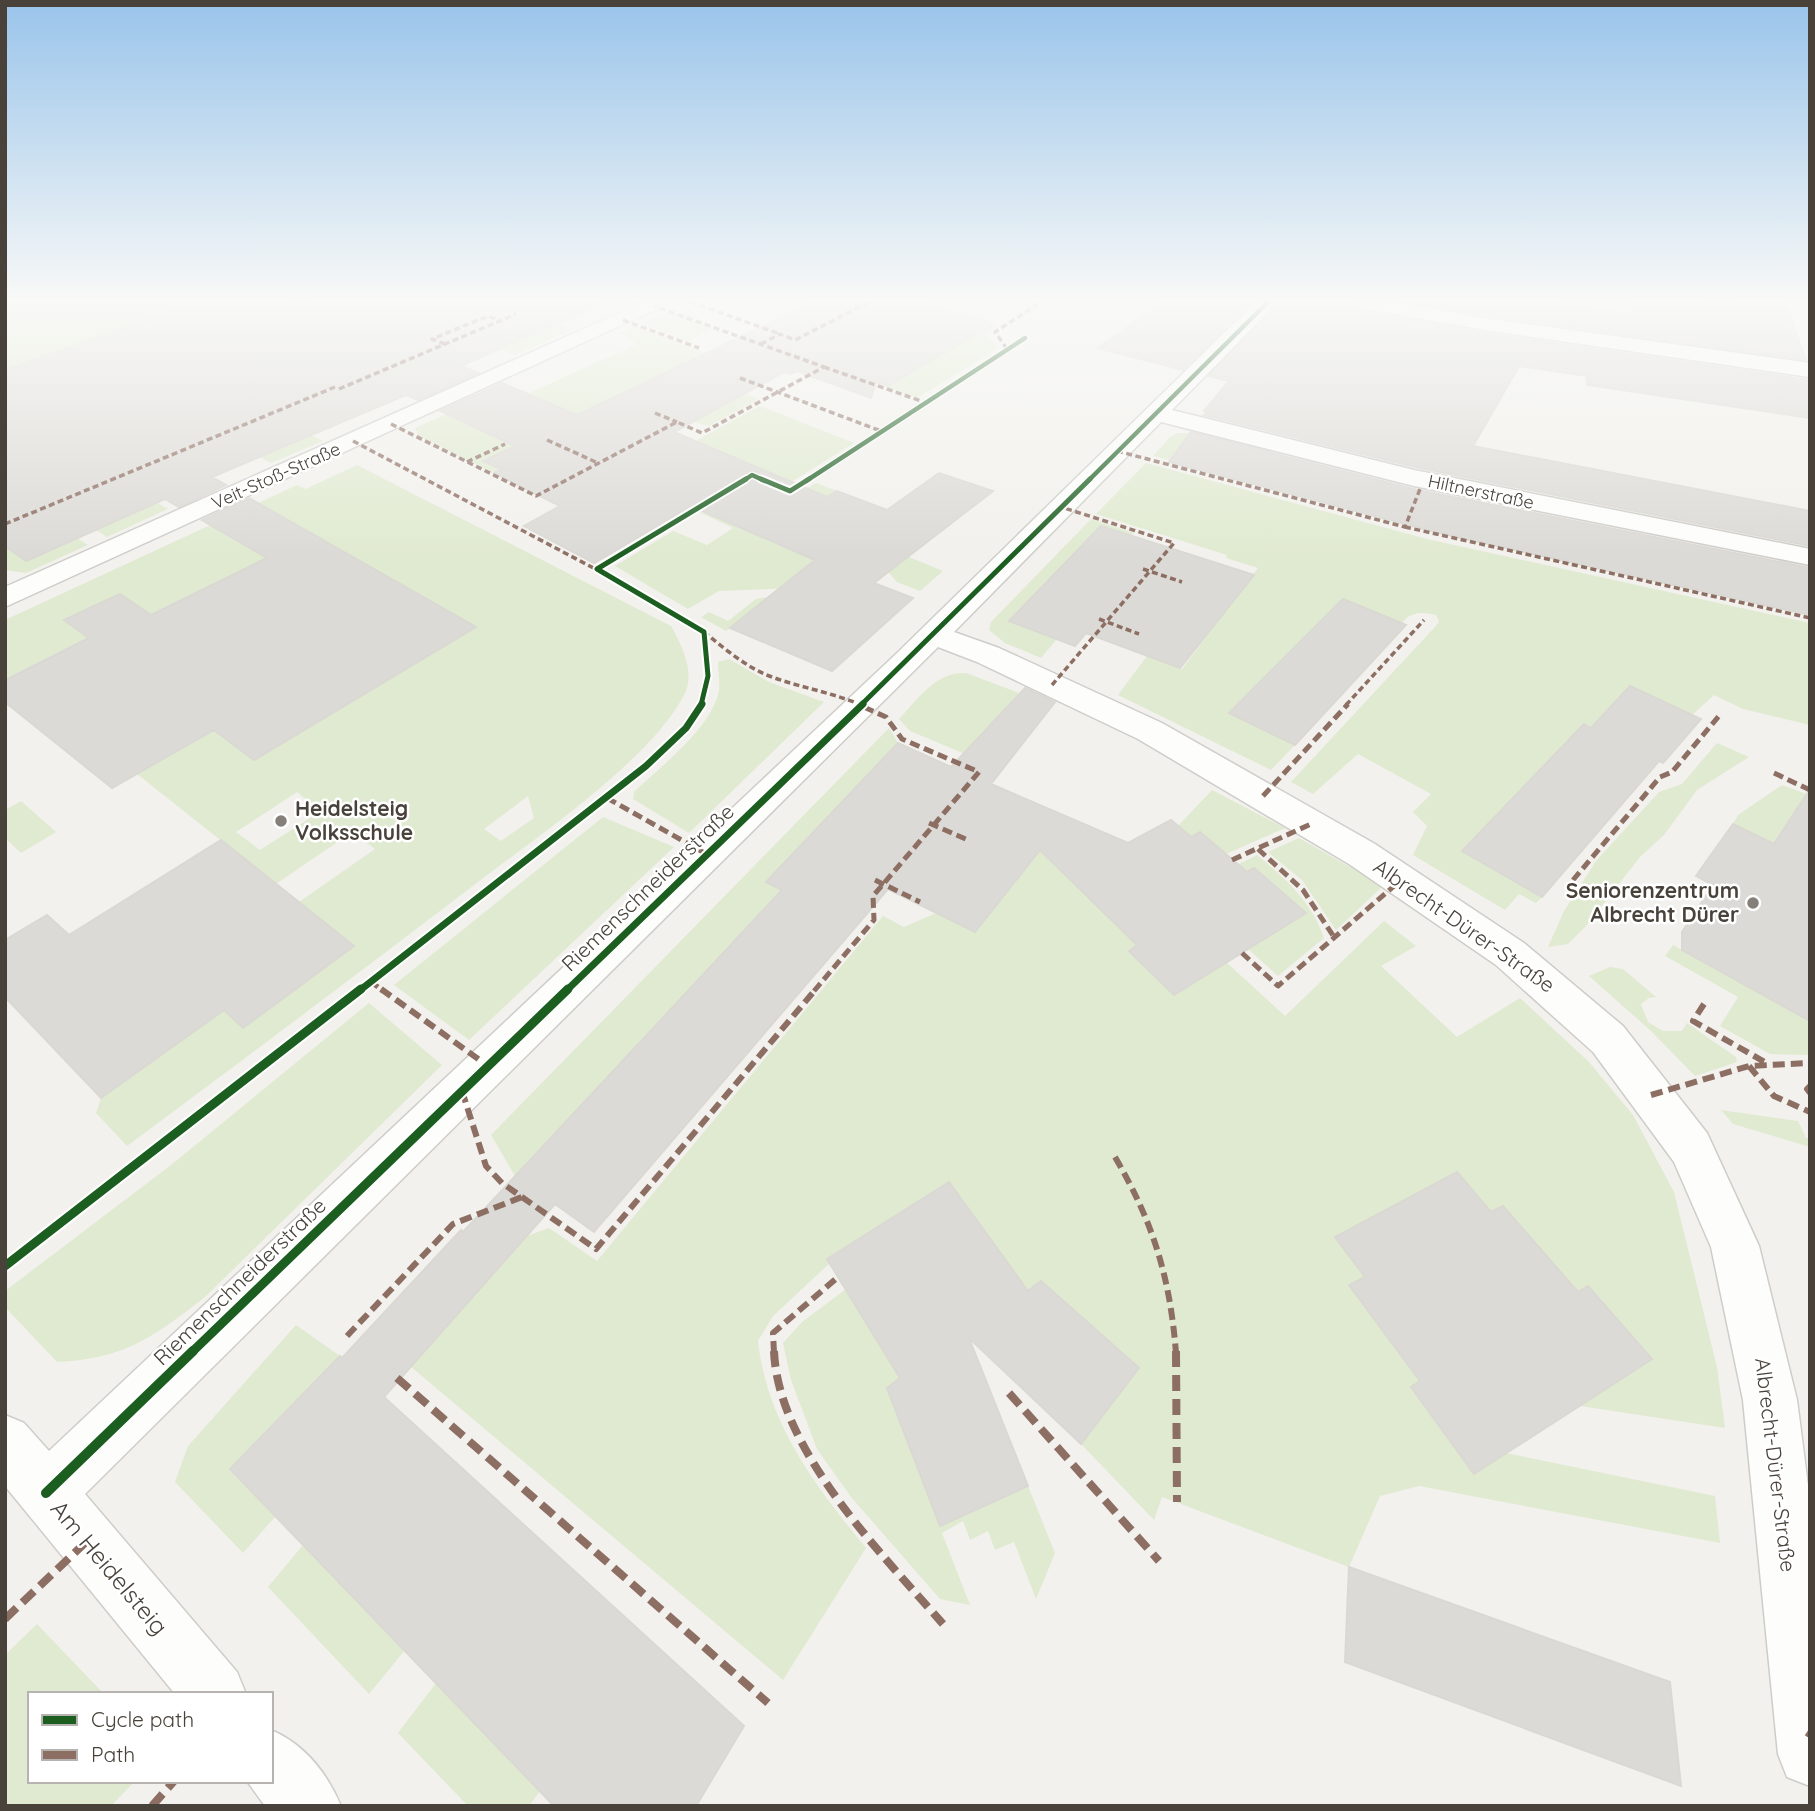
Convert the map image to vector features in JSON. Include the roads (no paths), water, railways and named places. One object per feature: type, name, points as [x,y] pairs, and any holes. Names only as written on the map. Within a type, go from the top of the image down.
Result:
[{"type":"street","name":"Veit-Stoß-Straße","points":[[5,598],[474,387]]},
{"type":"street","name":"Riemenschneiderstraße","points":[[46,1493],[934,635],[1182,387]]},
{"type":"street","name":"Hiltnerstraße","points":[[1155,413],[1414,478],[1810,557]]},
{"type":"street","name":"Albrecht-Dürer-Straße","points":[[934,635],[988,655],[1150,731],[1362,854],[1510,954],[1608,1038],[1691,1148],[1735,1246],[1770,1400],[1810,1754]]},
{"type":"street","name":"Am Heidelsteig","points":[[5,1442],[213,1692]]},
{"type":"street","points":[[273,1764],[307,1806]]},
{"type":"place","name":"Heidelsteig Volksschule","points":[[281,821]]},
{"type":"place","name":"Seniorenzentrum Albrecht Dürer","points":[[1753,903]]}]
